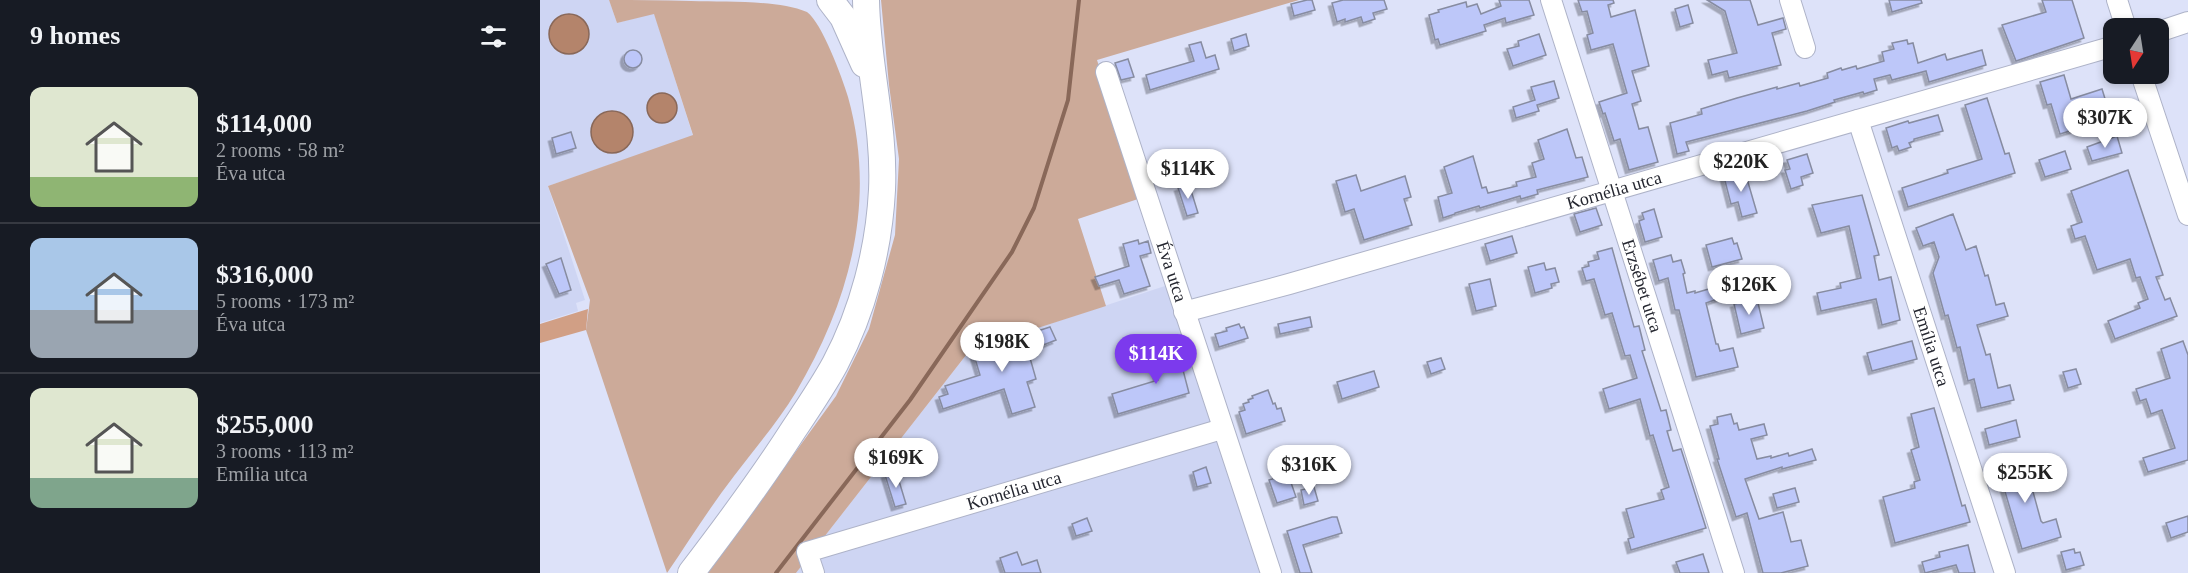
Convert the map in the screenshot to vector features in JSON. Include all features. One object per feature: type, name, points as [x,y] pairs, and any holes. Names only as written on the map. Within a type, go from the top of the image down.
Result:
[{"type":"main road","points":[[830,0],[843,17],[855,40],[875,92]]},
{"type":"main road","points":[[691,573],[724,531],[824,382],[836,362],[858,310],[875,249],[882,191],[882,158],[866,0]]},
{"type":"street","name":"Erzsébet utca","points":[[1551,0],[1734,573]]},
{"type":"street","points":[[1790,0],[1805,48]]},
{"type":"street","points":[[2117,0],[2123,18]]},
{"type":"street","points":[[2169,28],[2188,22]]},
{"type":"street","name":"Kornélia utca","points":[[1184,312],[1289,284],[2103,49]]},
{"type":"street","name":"Éva utca","points":[[1106,72],[1271,573]]},
{"type":"street","points":[[2144,84],[2188,215]]},
{"type":"street","name":"Emília utca","points":[[1858,120],[2005,573]]},
{"type":"street","name":"Kornélia utca","points":[[814,573],[807,552],[1222,429]]},
{"type":"shaded area","points":[[540,0],[609,0],[617,23],[654,13],[693,136],[548,186],[585,300],[576,303],[578,311],[540,323]]},
{"type":"shaded area","points":[[609,0],[751,2],[781,5],[807,12],[825,38],[848,97],[856,136],[860,174],[859,212],[844,286],[815,357],[789,403],[716,500],[667,573],[586,330],[590,300],[548,186],[693,135],[654,14],[617,23]]},
{"type":"shaded area","points":[[881,0],[1299,0],[1097,60],[1141,198],[1078,219],[1106,306],[970,350],[796,573],[708,573],[836,396],[869,329],[895,235],[899,159]]},
{"type":"shaded area","points":[[569,14],[577,15],[583,20],[588,26],[588,42],[583,48],[577,53],[569,54],[561,53],[555,48],[550,42],[549,34],[550,26],[555,20],[561,15]]},
{"type":"shaded area","points":[[662,93],[673,97],[677,108],[673,119],[662,123],[651,119],[647,108],[651,97]]},
{"type":"shaded area","points":[[612,111],[620,112],[627,117],[632,124],[632,140],[627,147],[620,152],[612,153],[604,152],[597,147],[592,140],[591,132],[592,124],[597,117],[604,112]]},
{"type":"shaded area","points":[[1168,285],[1264,573],[796,573],[970,350]]},
{"type":"shaded area","points":[[588,309],[586,330],[540,343],[540,324]]},
{"type":"building","points":[[1312,0],[1315,10],[1294,16],[1291,4]]},
{"type":"building","points":[[1343,0],[1384,0],[1387,9],[1373,13],[1375,19],[1363,23],[1361,17],[1337,22],[1332,3]]},
{"type":"building","points":[[1499,0],[1529,0],[1534,15],[1506,23],[1505,18],[1484,25],[1486,31],[1440,45],[1438,39],[1435,40],[1429,15],[1466,2],[1467,7],[1477,4],[1481,14],[1501,6]]},
{"type":"building","points":[[1578,0],[1613,0],[1614,3],[1608,5],[1611,17],[1635,10],[1649,66],[1632,71],[1641,101],[1632,104],[1639,129],[1648,127],[1658,162],[1629,170],[1620,139],[1614,141],[1599,102],[1627,93],[1613,44],[1591,50],[1587,35],[1593,33],[1587,11],[1582,12]]},
{"type":"building","points":[[1707,0],[1750,0],[1758,25],[1783,18],[1786,29],[1772,33],[1781,65],[1729,78],[1727,71],[1712,75],[1708,60],[1737,53],[1725,11]]},
{"type":"building","points":[[1889,0],[1921,0],[1922,3],[1892,12]]},
{"type":"building","points":[[2042,0],[2072,0],[2084,38],[2016,61],[2002,25],[2046,12]]},
{"type":"building","points":[[1688,5],[1693,23],[1680,27],[1675,9]]},
{"type":"building","points":[[1246,34],[1249,46],[1234,51],[1231,39]]},
{"type":"building","points":[[1539,34],[1546,55],[1513,66],[1507,49],[1519,46],[1518,41]]},
{"type":"building","points":[[1907,40],[1908,44],[1913,43],[1918,63],[1945,54],[1947,60],[1982,50],[1986,65],[1929,82],[1926,71],[1892,80],[1890,75],[1874,79],[1877,90],[1834,100],[1835,102],[1807,111],[1686,142],[1689,151],[1677,154],[1670,123],[1702,114],[1701,109],[1737,98],[1777,87],[1777,89],[1799,83],[1800,86],[1828,78],[1827,73],[1841,68],[1842,70],[1856,66],[1857,69],[1884,61],[1882,52],[1894,49],[1892,43]]},
{"type":"building","points":[[1201,42],[1206,58],[1215,55],[1219,69],[1150,90],[1146,75],[1194,61],[1189,45]]},
{"type":"building","points":[[629,50],[637,50],[642,55],[640,66],[629,68],[624,63],[624,55]]},
{"type":"building","points":[[1128,59],[1134,77],[1121,80],[1115,63]]},
{"type":"building","points":[[2064,75],[2071,99],[2102,89],[2111,118],[2060,134],[2051,104],[2047,105],[2040,82]]},
{"type":"building","points":[[1554,81],[1559,98],[1537,105],[1539,111],[1516,118],[1513,107],[1535,100],[1531,87]]},
{"type":"building","points":[[1987,98],[2005,154],[2009,153],[2015,173],[1908,207],[1902,188],[1982,159],[1965,105]]},
{"type":"building","points":[[1938,115],[1943,131],[1914,139],[1909,143],[1911,147],[1899,151],[1897,146],[1892,148],[1886,128]]},
{"type":"building","points":[[1567,129],[1576,158],[1582,157],[1588,177],[1537,190],[1538,194],[1521,199],[1520,196],[1443,218],[1438,197],[1452,193],[1444,167],[1473,156],[1482,188],[1486,187],[1488,193],[1517,186],[1516,182],[1536,177],[1532,163],[1544,159],[1538,140]]},
{"type":"building","points":[[571,132],[576,148],[556,154],[552,138]]},
{"type":"building","points":[[2117,136],[2122,153],[2092,161],[2087,147]]},
{"type":"building","points":[[2065,151],[2071,169],[2045,177],[2039,160]]},
{"type":"building","points":[[1807,154],[1813,173],[1801,177],[1803,185],[1791,189],[1785,170],[1790,169],[1787,160]]},
{"type":"building","points":[[2128,170],[2163,275],[2156,277],[2165,300],[2170,298],[2177,316],[2115,339],[2108,321],[2140,308],[2138,303],[2148,299],[2140,277],[2136,278],[2130,259],[2097,270],[2085,236],[2075,239],[2071,226],[2082,222],[2071,191]]},
{"type":"building","points":[[1745,172],[1757,213],[1742,217],[1738,202],[1731,204],[1724,177]]},
{"type":"building","points":[[1356,175],[1361,191],[1405,176],[1411,197],[1404,199],[1412,225],[1364,240],[1354,209],[1345,212],[1336,181]]},
{"type":"building","points":[[1189,184],[1198,213],[1187,216],[1178,188]]},
{"type":"building","points":[[1862,195],[1879,255],[1874,256],[1879,280],[1891,277],[1900,320],[1882,325],[1876,299],[1821,311],[1817,293],[1841,288],[1840,283],[1861,278],[1849,226],[1821,233],[1812,205]]},
{"type":"building","points":[[1596,208],[1602,225],[1580,232],[1574,214]]},
{"type":"building","points":[[1654,209],[1662,237],[1645,242],[1639,221],[1644,219],[1642,213]]},
{"type":"building","points":[[1953,214],[1966,250],[1976,246],[1985,276],[1988,275],[1996,305],[2004,303],[2008,316],[1977,325],[1986,355],[1990,354],[1998,388],[2010,385],[2014,400],[1981,408],[1974,379],[1968,381],[1960,347],[1957,348],[1948,315],[1945,316],[1933,273],[1939,257],[1934,242],[1923,246],[1916,228]]},
{"type":"building","points":[[1512,236],[1517,253],[1490,261],[1485,244]]},
{"type":"building","points":[[1732,238],[1734,244],[1737,243],[1742,259],[1712,267],[1706,245]]},
{"type":"building","points":[[1138,240],[1139,244],[1148,241],[1151,253],[1140,256],[1150,286],[1124,294],[1119,280],[1099,286],[1095,277],[1129,266],[1123,244]]},
{"type":"building","points":[[1612,248],[1634,327],[1639,326],[1645,350],[1642,351],[1661,411],[1666,410],[1671,430],[1667,431],[1673,451],[1681,449],[1706,528],[1631,550],[1628,539],[1634,537],[1626,509],[1664,499],[1661,490],[1669,487],[1653,435],[1650,436],[1640,399],[1609,409],[1603,389],[1637,378],[1630,355],[1625,356],[1612,313],[1605,315],[1594,279],[1586,281],[1582,268],[1589,266],[1588,262],[1599,259],[1597,252]]},
{"type":"building","points":[[1671,255],[1673,262],[1681,260],[1687,293],[1719,286],[1723,297],[1706,303],[1716,344],[1720,351],[1733,348],[1738,367],[1696,377],[1679,310],[1675,310],[1668,278],[1659,281],[1653,260]]},
{"type":"building","points":[[561,258],[571,290],[559,294],[546,264]]},
{"type":"building","points":[[1544,263],[1546,270],[1555,268],[1559,282],[1551,284],[1552,288],[1535,293],[1528,267]]},
{"type":"building","points":[[1490,279],[1496,306],[1476,311],[1469,284]]},
{"type":"building","points":[[1757,299],[1764,328],[1741,334],[1734,304]]},
{"type":"building","points":[[1310,317],[1312,327],[1280,334],[1278,324]]},
{"type":"building","points":[[1239,324],[1241,328],[1244,327],[1248,338],[1219,347],[1215,334],[1227,331],[1226,328]]},
{"type":"building","points":[[1050,327],[1056,340],[1028,351],[1036,379],[1027,382],[1035,407],[1012,414],[1004,389],[943,409],[939,397],[948,394],[945,386],[980,375],[973,352]]},
{"type":"building","points":[[1912,341],[1917,359],[1872,371],[1867,353]]},
{"type":"building","points":[[2183,341],[2188,355],[2188,460],[2148,472],[2143,458],[2175,448],[2162,410],[2151,414],[2146,399],[2140,401],[2136,389],[2170,378],[2161,349]]},
{"type":"building","points":[[1178,351],[1189,393],[1118,414],[1112,394],[1158,380],[1152,355],[1163,352],[1164,355]]},
{"type":"building","points":[[1441,358],[1445,369],[1431,374],[1427,362]]},
{"type":"building","points":[[2076,369],[2081,384],[2068,388],[2063,372]]},
{"type":"building","points":[[1374,371],[1379,387],[1342,399],[1337,382]]},
{"type":"building","points":[[1268,390],[1273,404],[1275,403],[1277,409],[1281,408],[1285,421],[1246,434],[1239,412],[1245,410],[1243,404],[1249,402],[1252,396]]},
{"type":"building","points":[[1934,408],[1962,506],[1965,505],[1970,522],[1895,543],[1883,497],[1915,488],[1914,482],[1920,480],[1911,450],[1919,447],[1911,414]]},
{"type":"building","points":[[1731,414],[1739,430],[1764,424],[1767,435],[1751,439],[1757,459],[1788,453],[1789,456],[1812,449],[1816,460],[1782,469],[1782,467],[1745,479],[1759,519],[1783,512],[1791,542],[1801,540],[1808,566],[1781,573],[1763,573],[1747,513],[1736,517],[1717,459],[1719,459],[1710,426],[1718,424],[1717,417]]},
{"type":"building","points":[[2016,420],[2020,437],[1989,445],[1985,429]]},
{"type":"building","points":[[2023,455],[2041,521],[2043,523],[2056,519],[2061,537],[2022,549],[2001,478],[1999,479],[1994,465]]},
{"type":"building","points":[[1206,467],[1211,483],[1197,487],[1193,472]]},
{"type":"building","points":[[896,471],[906,504],[895,507],[885,475]]},
{"type":"building","points":[[1288,474],[1296,497],[1277,503],[1269,480]]},
{"type":"building","points":[[1314,487],[1318,501],[1304,505],[1301,490]]},
{"type":"building","points":[[1795,488],[1799,502],[1777,508],[1773,494]]},
{"type":"building","points":[[2188,516],[2188,532],[2171,538],[2166,523]]},
{"type":"building","points":[[1337,517],[1342,533],[1303,545],[1312,573],[1300,573],[1287,531]]},
{"type":"building","points":[[1087,518],[1092,531],[1076,536],[1072,524]]},
{"type":"building","points":[[1968,545],[1975,573],[1959,573],[1956,565],[1925,573],[1922,562],[1940,557],[1939,552]]},
{"type":"building","points":[[2074,549],[2075,553],[2080,552],[2084,565],[2066,570],[2061,552]]},
{"type":"building","points":[[1017,552],[1022,565],[1037,560],[1041,573],[1005,573],[1000,558]]},
{"type":"building","points":[[1703,554],[1709,573],[1680,573],[1676,562]]},
{"type":"waterway","points":[[776,573],[910,400],[1012,252],[1034,208],[1068,100],[1079,0]]}]
